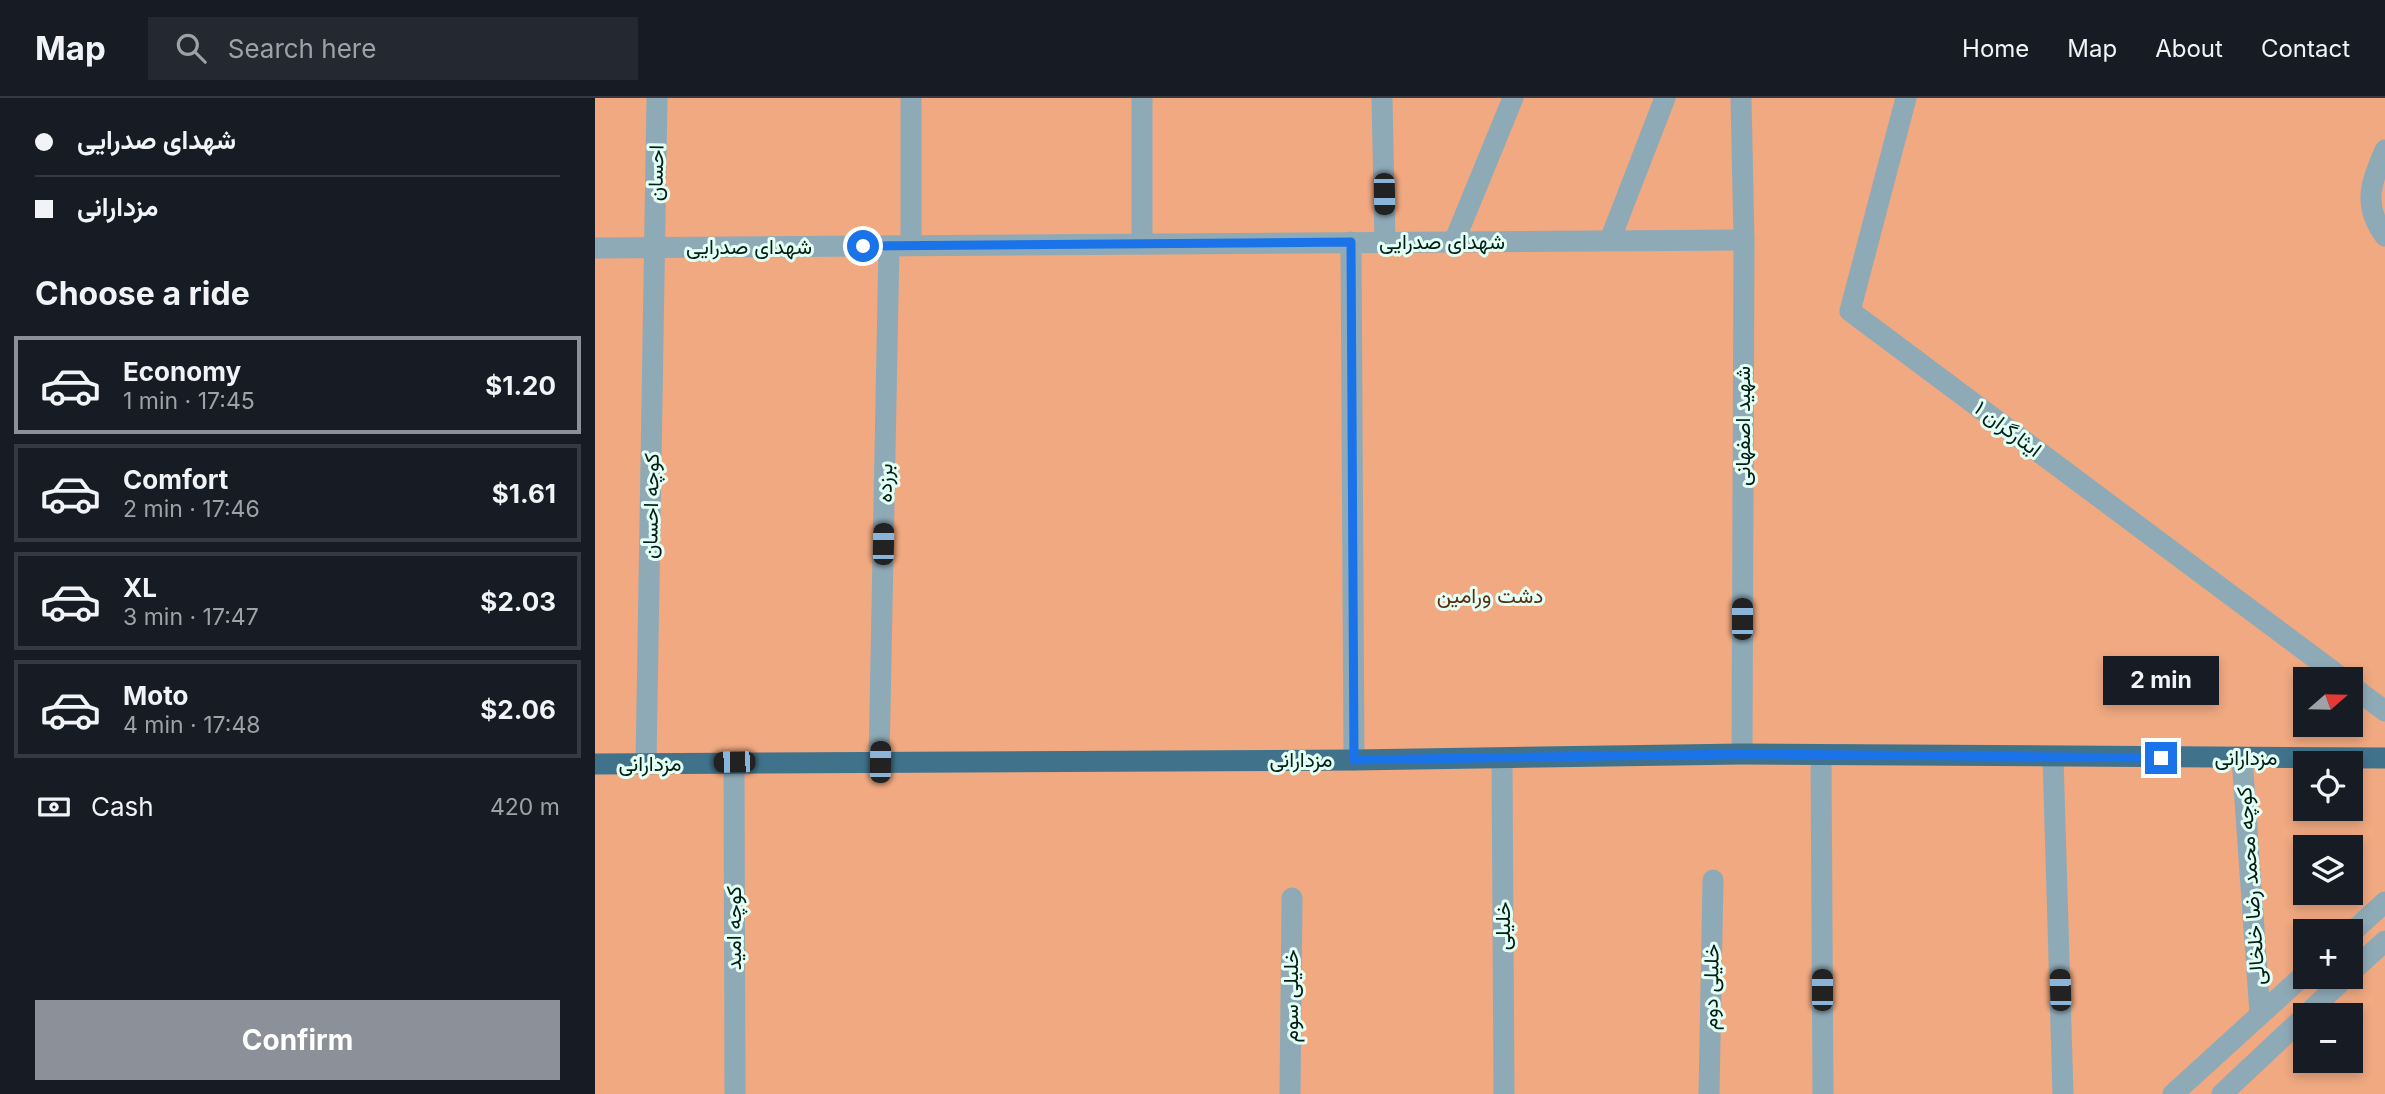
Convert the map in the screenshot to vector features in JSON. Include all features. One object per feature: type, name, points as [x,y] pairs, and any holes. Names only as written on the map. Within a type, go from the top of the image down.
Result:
[{"type":"main road","name":"مزدارانی","points":[[595,764],[1354,760],[1742,754],[2385,758]]},
{"type":"street","name":"احسان","points":[[655,248],[657,98]]},
{"type":"street","points":[[911,98],[911,246]]},
{"type":"street","points":[[1142,98],[1142,244]]},
{"type":"street","points":[[1381,98],[1385,242]]},
{"type":"street","points":[[1454,242],[1513,98]]},
{"type":"street","points":[[1610,240],[1665,98]]},
{"type":"street","name":"شهید اصفهانی","points":[[1741,98],[1744,240],[1742,754]]},
{"type":"street","name":"ایثارگران ۱","points":[[1906,98],[1850,312],[2327,667]]},
{"type":"street","points":[[2385,150],[2372,182],[2371,206],[2377,226],[2385,236]]},
{"type":"street","name":"شهدای صدرایی","points":[[595,248],[1744,240]]},
{"type":"street","points":[[1351,242],[1354,760]]},
{"type":"street","name":"برزده","points":[[880,762],[889,246]]},
{"type":"street","name":"کوچه احسان","points":[[646,765],[655,248]]},
{"type":"street","points":[[2363,695],[2385,711]]},
{"type":"street","points":[[1821,755],[1823,1094]]},
{"type":"street","points":[[2053,757],[2063,1094]]},
{"type":"street","name":"خلیلی","points":[[1503,758],[1504,1094]]},
{"type":"street","name":"کوچه محمد رضا خلخالی","points":[[2242,758],[2260,1014]]},
{"type":"street","name":"کوچه امید","points":[[734,762],[735,1094]]},
{"type":"street","name":"خلیلی دوم","points":[[1709,1094],[1713,880]]},
{"type":"street","name":"خلیلی سوم","points":[[1290,1094],[1292,898]]},
{"type":"street","points":[[2363,921],[2385,902]]},
{"type":"street","points":[[2363,962],[2385,941]]},
{"type":"street","points":[[2182,1091],[2293,985]]},
{"type":"street","points":[[2319,1003],[2334,989]]},
{"type":"street","points":[[2222,1094],[2293,1027]]},
{"type":"green space","name":"دشت ورامین","points":[[595,98],[2385,98],[2385,1094],[595,1094]]},
{"type":"route","points":[[863,246],[1351,242],[1354,760],[1742,754],[2161,758]]}]
